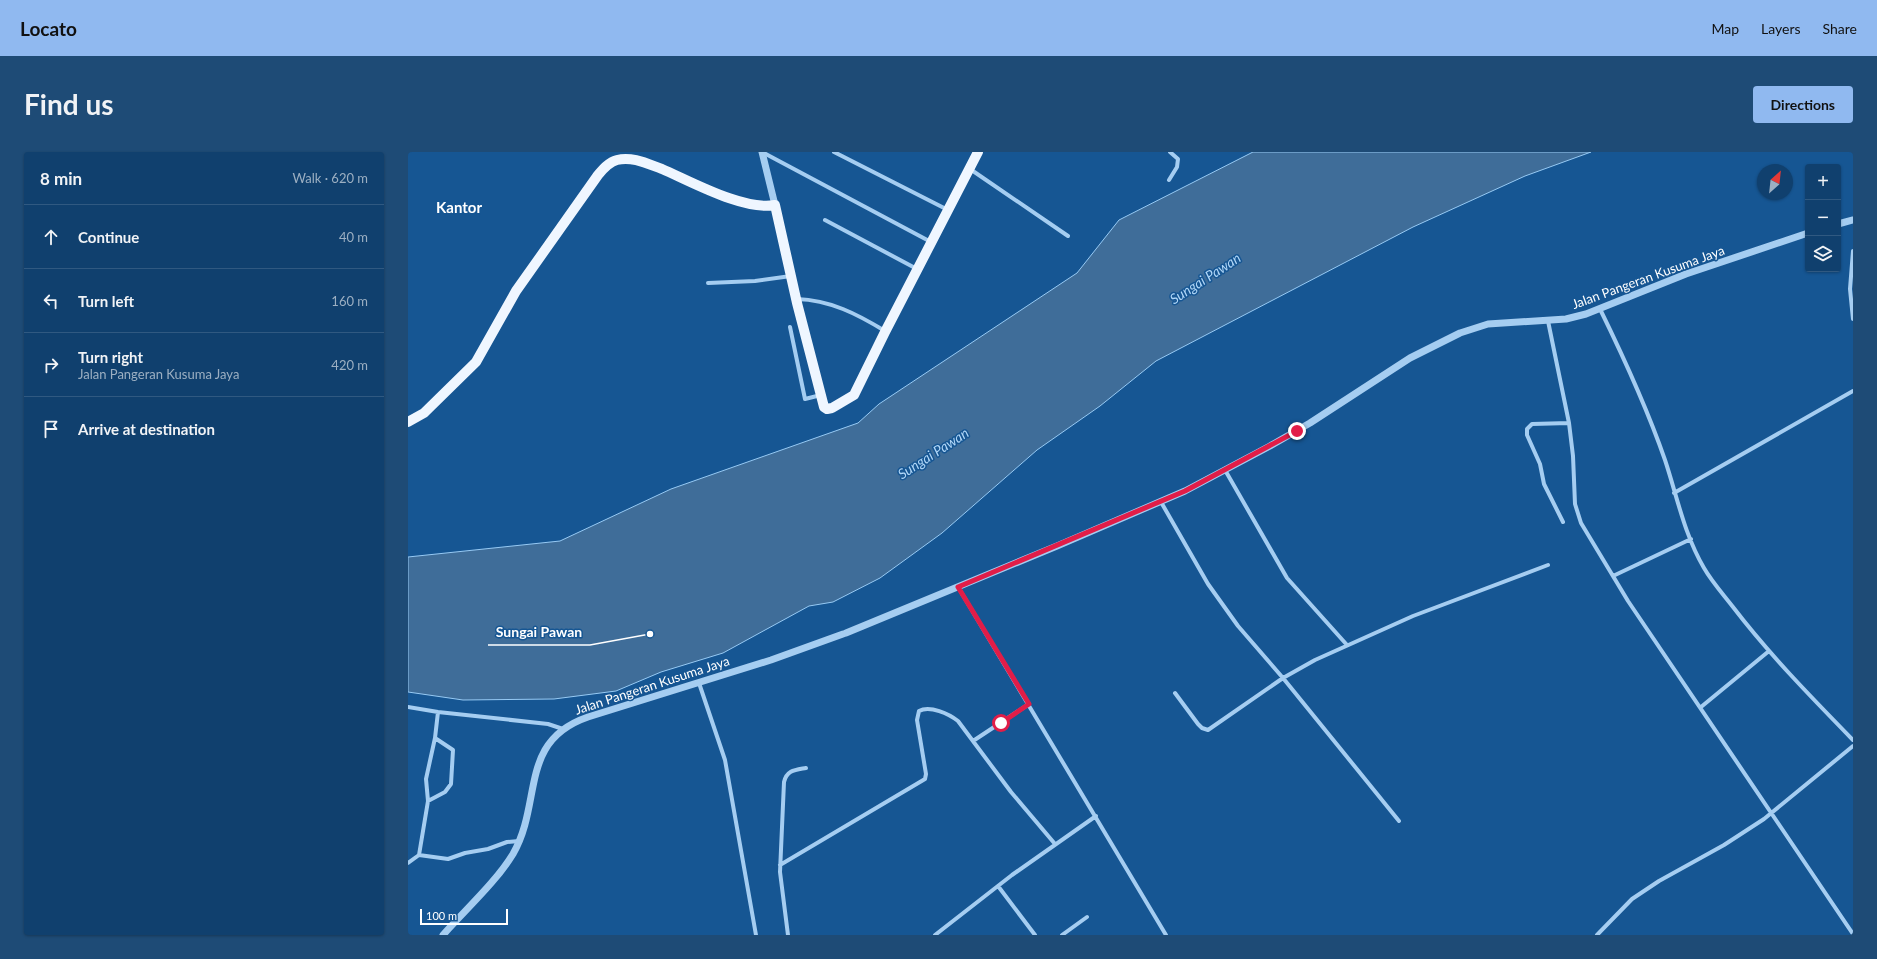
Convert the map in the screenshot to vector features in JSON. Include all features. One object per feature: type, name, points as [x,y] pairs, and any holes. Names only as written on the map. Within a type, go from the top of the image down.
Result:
[{"type":"main road","points":[[408,422],[424,413],[476,362],[530,269],[598,175],[611,163],[628,159],[638,161],[741,202],[765,207],[775,205],[786,277],[796,299],[816,397],[824,407],[828,409],[854,395],[978,152]]},
{"type":"street","points":[[762,152],[775,205]]},
{"type":"street","points":[[762,152],[931,242]]},
{"type":"street","points":[[834,152],[948,210]]},
{"type":"street","points":[[1169,180],[1177,167],[1178,159],[1170,152]]},
{"type":"street","points":[[969,169],[1068,236]]},
{"type":"street","points":[[825,220],[917,269]]},
{"type":"street","points":[[1841,223],[1853,220]]},
{"type":"street","name":"Jalan Pangeran Kusuma Jaya","points":[[443,935],[512,854],[519,841],[525,822],[534,780],[542,756],[552,739],[563,729],[588,717],[771,660],[844,633],[1161,502],[1225,470],[1310,423],[1410,358],[1443,340],[1480,326],[1548,321],[1576,317],[1600,309],[1686,274],[1805,234]]},
{"type":"street","points":[[1853,251],[1850,289],[1853,319]]},
{"type":"street","points":[[708,283],[755,281],[786,277]]},
{"type":"street","points":[[796,299],[828,304],[846,310],[885,332]]},
{"type":"street","points":[[1600,309],[1628,367],[1651,422],[1691,540],[1705,568],[1719,590],[1769,651],[1853,740]]},
{"type":"street","points":[[1548,321],[1568,423],[1573,456],[1576,510],[1581,523],[1628,600],[1853,934]]},
{"type":"street","points":[[790,327],[806,399],[816,397]]},
{"type":"street","points":[[1674,493],[1853,391]]},
{"type":"street","points":[[1563,522],[1544,484],[1540,464],[1527,435],[1527,429],[1532,424],[1568,423]]},
{"type":"street","points":[[1225,470],[1287,578],[1347,645]]},
{"type":"street","points":[[1161,502],[1221,604],[1399,821]]},
{"type":"street","points":[[1613,576],[1691,540]]},
{"type":"street","points":[[1175,693],[1198,724],[1202,728],[1208,730],[1283,678],[1315,660],[1426,611],[1548,565]]},
{"type":"street","points":[[958,587],[1166,935]]},
{"type":"street","points":[[1701,707],[1769,651]]},
{"type":"street","points":[[699,683],[725,760],[756,935]]},
{"type":"street","points":[[973,741],[1029,704]]},
{"type":"street","points":[[408,707],[438,712],[548,724],[563,729]]},
{"type":"street","points":[[780,865],[925,780],[926,774],[917,720],[920,710],[924,709],[953,717],[1011,792],[1054,844]]},
{"type":"street","points":[[419,855],[428,801],[426,779],[435,738],[438,712]]},
{"type":"street","points":[[428,801],[445,792],[451,784],[453,750],[435,738]]},
{"type":"street","points":[[1598,935],[1625,905],[1646,889],[1724,845],[1771,814],[1853,746]]},
{"type":"street","points":[[788,935],[782,897],[780,865],[784,782],[785,776],[791,771],[806,768]]},
{"type":"street","points":[[935,935],[1054,844],[1096,816]]},
{"type":"street","points":[[408,863],[419,855],[448,859],[465,853],[488,849],[507,842],[519,841]]},
{"type":"street","points":[[998,886],[1035,935]]},
{"type":"street","points":[[1062,935],[1087,917]]},
{"type":"water","points":[[1253,152],[1591,152],[1525,176],[1413,227],[1156,361],[1100,406],[1037,450],[942,533],[880,578],[833,602],[809,606],[723,653],[661,672],[616,691],[554,699],[463,700],[408,692],[408,557],[560,541],[671,489],[858,423],[879,404],[1077,273],[1119,220]]},
{"type":"place","name":"Sungai Pawan","points":[[650,634]]},
{"type":"district","name":"Kantor","points":[[459,207]]},
{"type":"route","points":[[1001,723],[1029,704],[958,587],[1185,491],[1238,464],[1297,431]]}]
